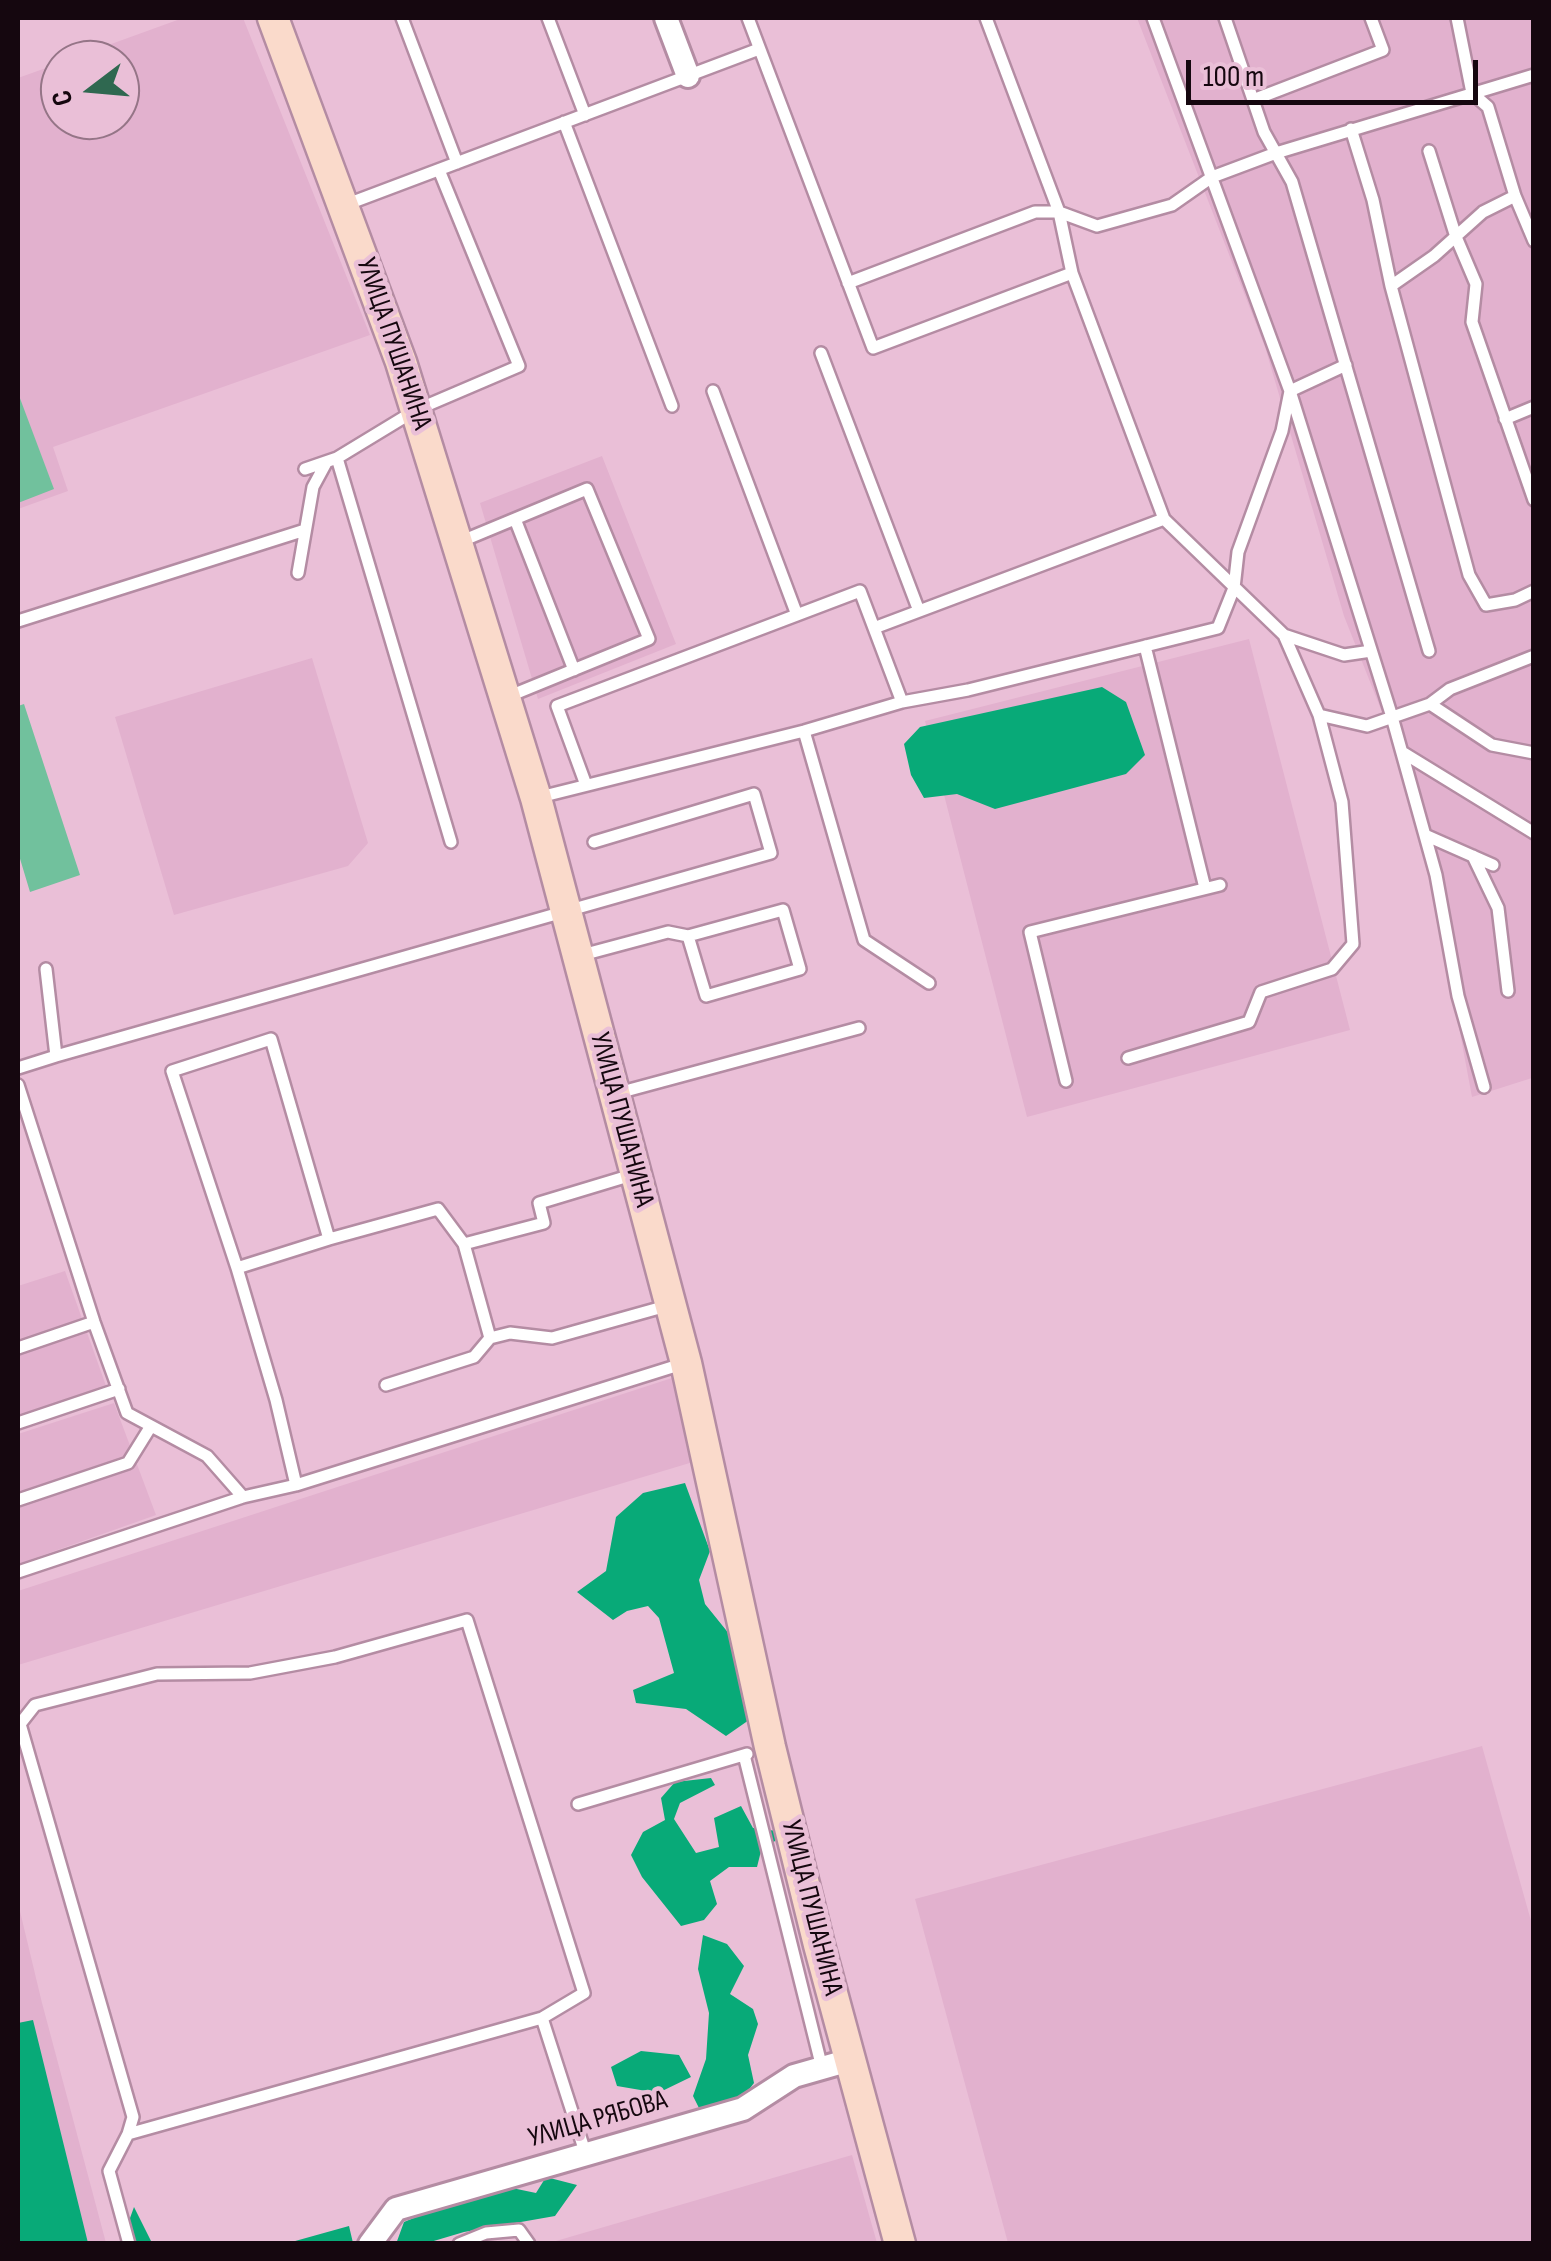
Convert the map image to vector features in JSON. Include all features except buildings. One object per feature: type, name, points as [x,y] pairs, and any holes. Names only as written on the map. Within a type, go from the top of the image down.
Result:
[{"type":"street","name":"УЛИЦА ПУШАНИНА","points":[[273,18],[346,206],[416,410],[536,798],[686,1362],[757,1751],[836,2064],[900,2244]]},
{"type":"street","points":[[666,18],[688,76]]},
{"type":"street","name":"УЛИЦА РЯБОВА","points":[[370,2244],[396,2209],[743,2109],[794,2076],[836,2064]]},
{"type":"lane","points":[[402,18],[457,163]]},
{"type":"lane","points":[[548,18],[585,115]]},
{"type":"lane","points":[[748,18],[873,348],[1072,273]]},
{"type":"lane","points":[[986,18],[1059,212],[1072,273],[1164,519],[1284,635],[1320,715],[1342,802],[1353,944],[1332,969],[1262,992],[1249,1022],[1128,1058]]},
{"type":"lane","points":[[1154,18],[1290,391],[1392,717],[1436,875],[1458,996],[1484,1087]]},
{"type":"lane","points":[[1225,18],[1264,132],[1292,182],[1429,651]]},
{"type":"lane","points":[[1253,100],[1383,50],[1370,18]]},
{"type":"lane","points":[[1457,18],[1472,94],[1488,107],[1515,196],[1534,241]]},
{"type":"lane","points":[[346,206],[760,48]]},
{"type":"lane","points":[[848,283],[1035,212],[1059,212],[1097,226],[1172,205],[1212,177],[1276,154],[1534,75]]},
{"type":"lane","points":[[564,122],[672,406]]},
{"type":"lane","points":[[1351,129],[1470,575],[1486,606],[1516,600],[1534,591]]},
{"type":"lane","points":[[1429,150],[1456,237],[1476,284],[1472,322],[1534,500]]},
{"type":"lane","points":[[305,469],[332,460],[416,410],[519,366],[440,170]]},
{"type":"lane","points":[[1392,286],[1483,212],[1515,196]]},
{"type":"lane","points":[[821,352],[919,611]]},
{"type":"lane","points":[[1290,391],[1346,365]]},
{"type":"lane","points":[[713,391],[796,616]]},
{"type":"lane","points":[[536,798],[804,731],[902,702],[968,690],[1218,628],[1234,588],[1238,552],[1282,431],[1290,391]]},
{"type":"lane","points":[[1506,419],[1534,407]]},
{"type":"lane","points":[[298,573],[313,486],[332,460]]},
{"type":"lane","points":[[332,460],[452,842]]},
{"type":"lane","points":[[457,543],[588,489],[649,639],[505,698]]},
{"type":"lane","points":[[515,519],[574,670]]},
{"type":"lane","points":[[874,628],[1164,519]]},
{"type":"lane","points":[[18,621],[305,530]]},
{"type":"lane","points":[[586,786],[556,706],[860,591],[902,702]]},
{"type":"lane","points":[[1284,635],[1344,655],[1371,651]]},
{"type":"lane","points":[[1145,646],[1205,888]]},
{"type":"lane","points":[[1320,715],[1368,726],[1430,704],[1450,688],[1534,656]]},
{"type":"lane","points":[[1430,704],[1492,745],[1534,753]]},
{"type":"lane","points":[[804,731],[864,940],[929,983]]},
{"type":"lane","points":[[1402,752],[1534,833]]},
{"type":"lane","points":[[18,1068],[771,853],[754,794],[594,842]]},
{"type":"lane","points":[[1425,835],[1493,865]]},
{"type":"lane","points":[[1473,856],[1498,908],[1508,991]]},
{"type":"lane","points":[[1066,1082],[1030,932],[1220,884]]},
{"type":"lane","points":[[578,956],[668,932],[688,936],[783,910],[800,968],[706,996],[688,936]]},
{"type":"lane","points":[[46,970],[56,1056]]},
{"type":"lane","points":[[614,1094],[860,1028]]},
{"type":"lane","points":[[296,1485],[276,1400],[237,1268],[172,1070],[271,1040],[329,1239]]},
{"type":"lane","points":[[18,1085],[127,1413],[208,1456],[243,1497]]},
{"type":"lane","points":[[464,1244],[544,1223],[539,1203],[636,1174]]},
{"type":"lane","points":[[237,1268],[438,1209],[464,1244],[490,1338]]},
{"type":"lane","points":[[386,1385],[474,1357],[490,1338],[510,1333],[552,1338],[670,1305]]},
{"type":"lane","points":[[18,1348],[94,1322]]},
{"type":"lane","points":[[18,1572],[243,1497],[296,1485],[686,1362]]},
{"type":"lane","points":[[18,1423],[119,1389]]},
{"type":"lane","points":[[18,1500],[128,1463],[151,1426]]},
{"type":"lane","points":[[128,2134],[542,2018],[584,1993],[467,1620],[335,1657],[250,1673],[157,1674],[35,1704],[20,1724],[132,2117],[109,2172],[129,2244]]},
{"type":"lane","points":[[578,1804],[757,1751]]},
{"type":"lane","points":[[542,2018],[586,2155]]},
{"type":"lane","points":[[459,2244],[486,2233],[520,2230],[530,2244]]},
{"type":"shaded area","points":[[183,18],[243,18],[370,335],[53,447],[68,491],[18,509],[18,78],[40,70],[40,140],[140,140],[140,40],[122,40]]},
{"type":"shaded area","points":[[1137,18],[1533,18],[1532,1078],[1472,1097],[1438,915],[1395,745],[1344,616],[1265,347]]},
{"type":"shaded area","points":[[602,456],[676,644],[538,699],[480,503]]},
{"type":"shaded area","points":[[1249,639],[1350,1030],[1027,1117],[925,721]]},
{"type":"shaded area","points":[[312,658],[368,843],[348,866],[174,915],[115,717]]},
{"type":"shaded area","points":[[65,1271],[110,1397],[18,1427],[18,1286]]},
{"type":"shaded area","points":[[672,1378],[693,1462],[18,1665],[18,1591]]},
{"type":"shaded area","points":[[114,1403],[156,1515],[18,1564],[18,1434]]},
{"type":"shaded area","points":[[1482,1746],[1533,1928],[1533,2243],[1008,2243],[915,1899]]},
{"type":"shaded area","points":[[18,1903],[42,2003],[106,2243],[18,2243]]},
{"type":"shaded area","points":[[852,2155],[877,2243],[549,2243]]},
{"type":"green space","points":[[18,393],[54,489],[18,503]]},
{"type":"green space","points":[[1102,687],[1126,702],[1145,755],[1126,774],[995,809],[957,794],[924,798],[911,775],[904,744],[920,727]]},
{"type":"green space","points":[[24,704],[80,875],[30,892],[18,852],[18,706]]},
{"type":"green space","points":[[685,1483],[710,1551],[699,1580],[705,1604],[730,1635],[749,1720],[726,1736],[686,1709],[636,1703],[633,1690],[674,1673],[659,1618],[648,1606],[627,1611],[613,1620],[577,1592],[606,1571],[616,1517],[643,1493]]},
{"type":"green space","points":[[711,1778],[715,1785],[680,1803],[674,1819],[696,1853],[719,1847],[714,1818],[741,1806],[753,1828],[777,1831],[775,1841],[761,1851],[757,1867],[729,1867],[710,1881],[717,1904],[704,1920],[681,1926],[642,1877],[631,1855],[643,1832],[665,1820],[661,1798],[675,1782]]},
{"type":"green space","points":[[703,1935],[727,1944],[744,1966],[730,1994],[753,2009],[758,2024],[748,2055],[754,2083],[744,2096],[700,2110],[693,2096],[706,2059],[709,2013],[698,1969]]},
{"type":"green space","points":[[33,2020],[88,2243],[18,2243],[18,2023]]},
{"type":"green space","points":[[641,2051],[679,2055],[691,2077],[658,2093],[617,2086],[611,2067]]},
{"type":"green space","points":[[546,2177],[577,2185],[555,2216],[464,2232],[427,2243],[396,2244],[404,2222],[448,2204],[512,2188],[536,2193]]},
{"type":"green space","points":[[134,2207],[152,2243],[121,2243]]},
{"type":"green space","points":[[349,2226],[353,2243],[288,2243]]}]
